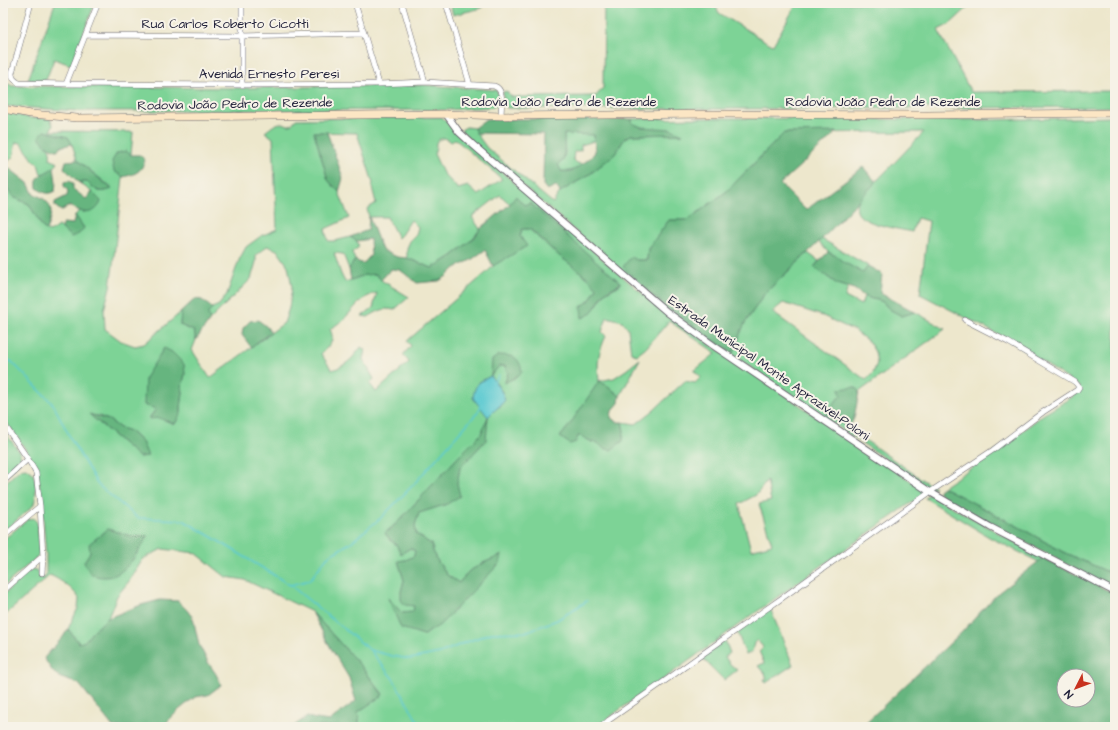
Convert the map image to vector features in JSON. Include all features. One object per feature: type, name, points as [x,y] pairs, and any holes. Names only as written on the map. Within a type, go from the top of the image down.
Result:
[{"type":"main road","name":"Rodovia João Pedro de Rezende","points":[[3,109],[31,114],[77,118],[446,114],[501,116],[1115,113]]},
{"type":"street","name":"Avenida Ernesto Peresi","points":[[31,3],[12,73],[12,77],[15,81],[19,82],[66,84],[242,85],[379,84],[425,82],[494,86],[500,89],[501,92],[501,116]]},
{"type":"street","points":[[66,84],[98,3]]},
{"type":"street","points":[[242,3],[242,85]]},
{"type":"street","points":[[355,3],[379,84]]},
{"type":"street","points":[[402,3],[425,82]]},
{"type":"street","points":[[446,3],[470,85]]},
{"type":"street","name":"Rua Carlos Roberto Cicotti","points":[[86,35],[242,36],[363,33]]},
{"type":"street","name":"Estrada Municipal Monte Aprazível-Poloni","points":[[446,114],[459,132],[472,144],[667,312],[714,346],[930,492],[990,527],[1115,592]]},
{"type":"street","points":[[601,727],[930,492],[993,450],[1043,412],[1075,392],[1078,388],[1078,385],[1075,382],[1008,342],[964,320]]},
{"type":"street","points":[[3,424],[36,473],[40,506],[43,556],[42,574]]},
{"type":"street","points":[[3,482],[28,459]]},
{"type":"street","points":[[3,537],[40,506]]},
{"type":"street","points":[[3,591],[43,556]]},
{"type":"green space","points":[[55,3],[95,3],[71,65],[54,59],[46,80],[28,80]]},
{"type":"green space","points":[[450,3],[481,3],[482,8],[453,15]]},
{"type":"green space","points":[[604,3],[714,3],[719,13],[773,45],[797,3],[973,3],[950,24],[938,30],[971,92],[1115,91],[1115,107],[713,109],[507,108],[504,104],[503,92],[506,91],[512,97],[596,96],[603,88]]},
{"type":"green space","points":[[9,84],[12,86],[242,88],[424,85],[496,90],[498,97],[497,105],[493,107],[446,110],[78,111],[3,106],[3,85]]},
{"type":"green space","points":[[3,112],[31,118],[50,119],[53,125],[50,131],[133,132],[131,155],[114,171],[123,177],[110,287],[104,310],[105,329],[121,341],[135,346],[144,344],[181,312],[180,325],[194,331],[196,340],[192,350],[210,378],[284,323],[289,308],[292,287],[288,266],[277,250],[267,246],[256,255],[256,262],[251,279],[210,320],[207,314],[212,308],[219,305],[227,294],[239,260],[246,247],[261,236],[277,229],[273,138],[265,132],[278,123],[291,125],[296,119],[442,117],[457,133],[666,314],[924,490],[924,492],[921,496],[627,704],[598,727],[358,727],[358,712],[383,694],[360,665],[312,612],[245,580],[226,577],[196,553],[162,549],[143,559],[130,580],[117,596],[108,618],[93,631],[85,642],[79,643],[68,629],[78,608],[79,598],[66,585],[50,575],[3,617],[3,595],[31,569],[38,572],[40,578],[44,578],[46,576],[46,554],[38,473],[31,457],[3,418],[3,183],[13,197],[29,204],[43,228],[50,232],[58,226],[71,237],[84,228],[75,215],[80,211],[88,213],[101,201],[92,192],[78,182],[87,182],[98,191],[104,191],[112,188],[77,160],[68,137],[44,131],[44,144],[50,150],[50,159],[58,163],[53,169],[41,174],[38,164],[34,161],[21,143],[16,142],[13,157],[3,166]],"holes":[[[314,132],[357,133],[373,183],[372,187],[376,203],[367,209],[369,217],[387,217],[398,238],[411,220],[418,227],[416,235],[410,241],[407,248],[407,258],[432,268],[452,256],[471,241],[480,229],[472,217],[500,195],[510,204],[527,205],[530,203],[621,284],[605,293],[595,308],[587,316],[581,307],[590,300],[597,288],[588,278],[557,254],[529,229],[522,229],[520,236],[506,257],[493,266],[407,341],[411,346],[403,355],[409,362],[376,392],[370,384],[374,379],[363,359],[365,350],[361,347],[349,361],[332,370],[321,354],[331,343],[332,333],[330,329],[343,320],[367,297],[377,293],[373,308],[362,316],[368,317],[383,310],[394,310],[409,297],[381,280],[376,274],[365,275],[345,282],[334,253],[343,254],[349,269],[355,260],[352,252],[359,247],[357,241],[350,237],[335,241],[328,241],[325,229],[349,218],[339,192],[328,180]],[[444,138],[452,142],[455,139],[502,179],[478,195],[468,186],[458,189],[443,173],[434,154],[436,142]],[[607,317],[622,321],[628,329],[631,353],[637,355],[646,348],[669,321],[716,353],[694,371],[701,377],[695,383],[685,381],[654,410],[636,424],[622,422],[624,431],[603,448],[598,443],[592,442],[581,436],[560,437],[608,386],[620,396],[640,359],[614,378],[599,381],[599,358],[606,336],[602,332]],[[164,348],[185,374],[182,386],[183,393],[181,413],[175,424],[159,418],[149,418],[156,409],[159,356]],[[499,355],[517,377],[505,382],[508,373],[505,366],[499,366],[491,375]],[[491,376],[503,393],[501,406],[494,409],[479,382]],[[90,415],[99,416],[109,420],[120,428],[130,431],[142,442],[147,456],[139,457]],[[487,419],[486,440],[460,468],[457,483],[447,504],[419,513],[415,525],[416,534],[431,544],[435,557],[447,575],[459,583],[468,572],[483,563],[501,556],[500,563],[424,635],[415,632],[396,607],[402,613],[413,612],[414,606],[401,592],[404,580],[398,561],[406,560],[414,556],[415,551],[410,548],[406,551],[399,550],[396,544],[391,541],[385,533],[397,523],[461,454],[482,434]],[[767,481],[771,501],[759,504],[772,544],[751,550],[739,504],[756,495]],[[108,529],[135,537],[147,536],[134,558],[124,569],[84,562]]]},
{"type":"green space","points":[[1115,117],[1115,575],[1063,552],[943,487],[995,452],[1044,414],[1068,400],[1077,393],[1080,387],[1009,340],[920,294],[929,221],[917,218],[912,232],[873,223],[860,216],[857,211],[857,207],[862,196],[924,132],[784,133],[727,191],[688,220],[669,220],[648,249],[647,260],[637,260],[737,344],[745,323],[765,293],[808,253],[819,261],[814,267],[837,284],[848,287],[845,297],[861,305],[864,296],[878,300],[883,302],[889,309],[902,316],[915,312],[945,329],[859,392],[855,387],[841,395],[826,413],[935,487],[931,489],[668,311],[473,143],[461,130],[466,127],[474,128],[487,148],[553,203],[560,192],[590,174],[615,154],[625,138],[631,135],[682,134],[641,127],[632,123],[632,119],[713,118],[988,120]],"holes":[[[783,303],[823,316],[855,331],[869,342],[875,352],[877,363],[873,373],[866,380],[772,312]]]},
{"type":"green space","points":[[486,119],[632,119],[632,123],[641,127],[671,129],[683,134],[631,135],[625,138],[615,154],[590,174],[560,192],[556,186],[547,190],[543,185],[544,134],[476,133],[474,128]],"holes":[[[564,134],[594,135],[595,152],[592,156],[573,170],[561,171],[558,164],[563,161]]]},
{"type":"green space","points":[[44,131],[68,137],[72,144],[63,146],[57,150],[52,149],[39,137]]},
{"type":"green space","points":[[314,132],[327,132],[343,178],[339,192],[328,180]]},
{"type":"green space","points":[[837,132],[780,184],[806,210],[863,167],[876,182],[822,239],[765,293],[745,323],[733,353],[717,343],[651,294],[623,267],[631,257],[637,260],[647,260],[648,249],[669,220],[688,220],[727,191],[784,133]]},
{"type":"green space","points":[[564,134],[594,134],[594,141],[581,145],[581,150],[574,152],[573,159],[577,163],[582,164],[575,170],[560,171],[558,164],[563,161],[565,152]]},
{"type":"green space","points":[[126,151],[131,155],[140,155],[145,160],[142,168],[137,172],[123,177],[114,171],[112,161],[117,153]]},
{"type":"green space","points":[[77,160],[112,189],[98,191],[87,182],[78,182],[64,168],[66,161]]},
{"type":"green space","points":[[5,165],[28,183],[34,195],[43,198],[49,205],[51,213],[46,230],[43,228],[29,204],[13,197],[3,183],[3,166]]},
{"type":"green space","points":[[54,167],[56,182],[55,191],[50,193],[43,192],[37,188],[39,177]]},
{"type":"green space","points":[[69,181],[73,183],[73,189],[86,199],[92,192],[101,201],[98,207],[92,211],[85,212],[69,206],[61,211],[55,206],[55,202],[67,196],[68,191],[64,186],[64,182]]},
{"type":"green space","points":[[516,196],[523,204],[527,205],[530,203],[621,283],[606,292],[590,314],[582,318],[581,307],[590,300],[597,288],[588,278],[557,254],[530,229],[522,229],[520,236],[527,246],[493,266],[485,250],[471,260],[455,268],[439,281],[417,283],[400,270],[391,269],[381,280],[376,274],[365,275],[351,280],[349,269],[355,260],[363,264],[371,255],[370,239],[357,241],[350,237],[368,230],[369,217],[382,250],[397,257],[407,258],[432,268],[451,257],[475,237],[480,229],[510,204]]},
{"type":"green space","points":[[75,215],[84,228],[79,234],[71,237],[61,228],[63,223],[73,224]]},
{"type":"green space","points":[[822,239],[868,266],[863,274],[828,252],[819,242]]},
{"type":"green space","points":[[828,252],[863,273],[868,266],[882,274],[880,293],[915,312],[902,316],[889,309],[883,302],[864,296],[854,289],[837,284],[814,267]]},
{"type":"green space","points":[[195,299],[202,300],[212,308],[208,314],[210,320],[196,340],[194,331],[180,325],[181,312]]},
{"type":"green space","points":[[258,320],[271,332],[251,347],[242,335],[243,328],[250,321]]},
{"type":"green space","points":[[164,348],[172,352],[184,364],[185,374],[182,386],[183,393],[181,413],[175,424],[159,418],[149,419],[156,409],[144,405],[145,378]]},
{"type":"green space","points":[[499,355],[515,358],[521,367],[522,372],[505,383],[508,373],[505,366],[499,366],[491,376],[492,360]]},
{"type":"green space","points":[[599,381],[620,396],[619,403],[612,411],[611,418],[617,422],[622,422],[624,431],[623,441],[611,450],[603,448],[598,443],[592,442],[581,436],[578,436],[576,442],[570,444],[560,437]]},
{"type":"green space","points":[[855,387],[859,392],[854,418],[849,428],[826,413],[841,395],[839,389]]},
{"type":"green space","points":[[89,414],[109,420],[120,428],[130,431],[142,442],[148,456],[139,457]]},
{"type":"green space","points":[[488,417],[486,440],[460,468],[457,483],[460,496],[447,504],[419,513],[415,525],[416,534],[431,544],[435,557],[447,575],[459,583],[468,572],[483,563],[502,555],[500,563],[440,625],[424,635],[401,628],[388,598],[402,613],[413,612],[414,606],[405,605],[401,600],[404,580],[398,561],[406,560],[414,556],[415,551],[410,548],[401,554],[396,544],[391,541],[385,533],[397,523],[481,434]]},
{"type":"green space","points":[[3,433],[6,434],[17,448],[21,457],[20,461],[3,478]]},
{"type":"green space","points":[[25,468],[31,471],[34,478],[36,488],[33,506],[3,532],[3,485],[20,469]]},
{"type":"green space","points":[[943,487],[1063,552],[1115,575],[1115,590],[992,525],[939,494],[939,490]]},
{"type":"green space","points":[[929,494],[1043,558],[1039,562],[989,537],[925,498]]},
{"type":"green space","points":[[33,518],[37,522],[40,553],[3,587],[3,540],[28,519]]},
{"type":"green space","points":[[108,529],[134,537],[148,536],[136,556],[119,573],[105,577],[97,576],[89,572],[84,562],[90,552],[89,544]]},
{"type":"green space","points":[[1043,558],[1115,594],[1115,727],[861,727],[962,632],[998,593]]},
{"type":"green space","points":[[160,600],[178,601],[193,618],[199,645],[221,685],[208,695],[195,697],[180,709],[162,727],[113,727],[79,684],[61,678],[53,672],[44,658],[63,637],[68,629],[79,643],[85,641],[93,631],[108,618],[141,605]]},
{"type":"green space","points":[[770,608],[793,665],[766,683],[764,679],[767,679],[765,674],[758,666],[764,663],[759,651],[763,647],[757,640],[754,643],[752,652],[746,655],[737,632]]},
{"type":"green space","points":[[312,612],[360,665],[383,695],[358,712],[358,727],[295,727],[295,725],[307,717],[329,721],[356,701],[349,678],[329,645]]},
{"type":"green space","points":[[725,640],[730,653],[725,657],[737,670],[724,680],[701,657]]},
{"type":"water","points":[[491,376],[503,394],[505,400],[488,417],[473,398],[476,386]]},
{"type":"waterway","points":[[3,357],[12,362],[53,404],[72,441],[98,485],[138,518],[183,520],[290,585],[370,650],[394,680],[415,717],[423,727]]},
{"type":"waterway","points":[[494,383],[499,375]]},
{"type":"waterway","points":[[290,585],[310,580],[327,557],[350,543],[382,517],[413,485],[477,413],[481,406]]},
{"type":"waterway","points":[[370,650],[410,659],[440,653],[491,633],[525,632],[557,620],[587,601]]}]
